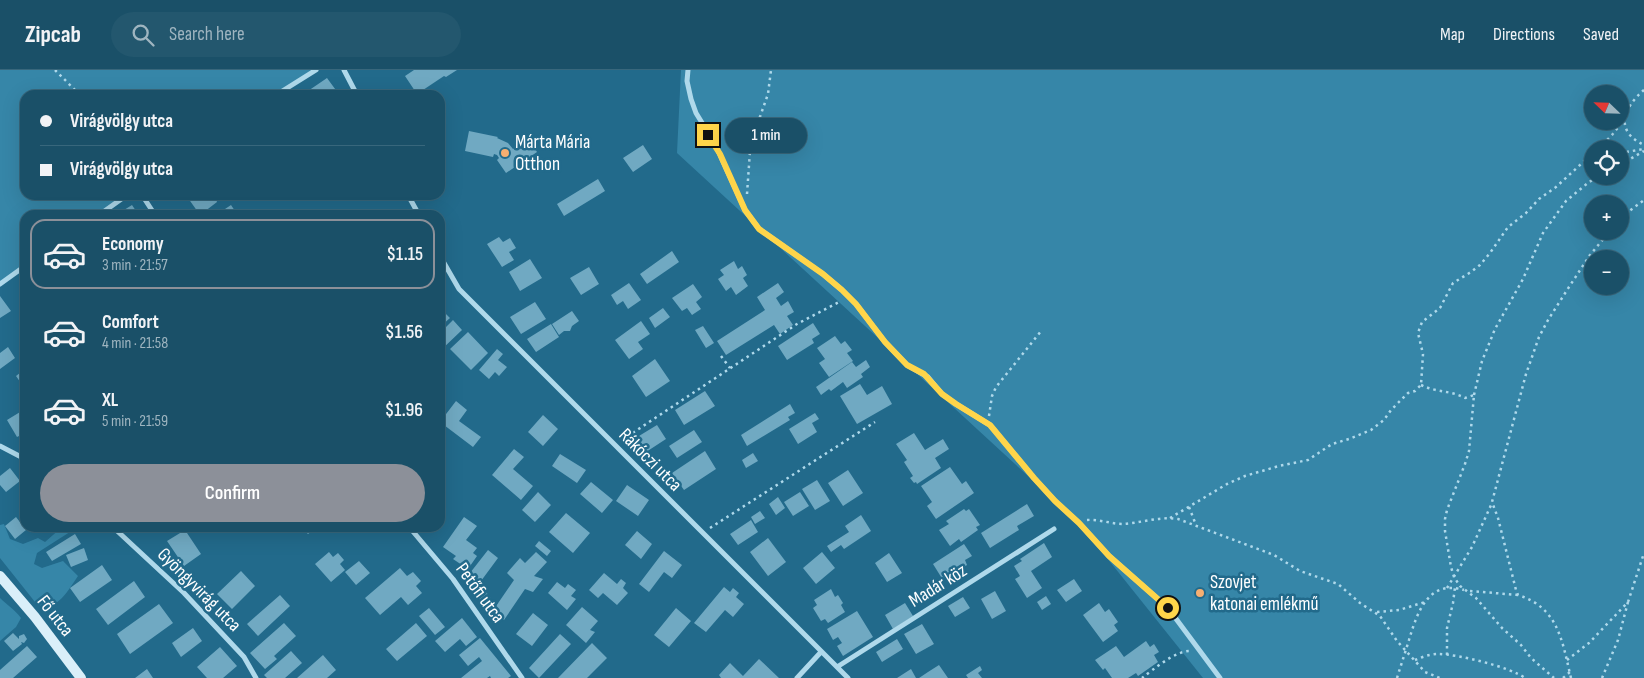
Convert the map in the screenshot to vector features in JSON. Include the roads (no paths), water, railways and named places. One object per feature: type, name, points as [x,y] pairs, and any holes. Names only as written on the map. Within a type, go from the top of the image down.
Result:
[{"type":"main road","name":"Fő utca","points":[[0,576],[35,617],[81,678]]},
{"type":"street","points":[[284,90],[316,70]]},
{"type":"street","points":[[344,70],[354,90]]},
{"type":"street","points":[[688,70],[687,81],[691,99],[702,125],[715,144],[745,210],[759,229],[823,274],[848,297],[898,357],[907,365],[928,377],[942,394],[990,425],[1034,478],[1109,556],[1168,608],[1220,678]]},
{"type":"street","points":[[106,210],[121,200]]},
{"type":"street","name":"Rákóczi utca","points":[[445,265],[459,289],[848,678]]},
{"type":"street","points":[[0,284],[20,270]]},
{"type":"street","points":[[0,454],[2,447],[20,457]]},
{"type":"street","name":"Madár köz","points":[[837,667],[1054,530]]},
{"type":"street","name":"Gyöngyvirág utca","points":[[118,532],[184,593],[244,657],[256,678]]},
{"type":"street","name":"Petőfi utca","points":[[413,532],[453,579],[522,678]]},
{"type":"street","points":[[796,678],[821,652]]},
{"type":"place","name":"Márta Mária Otthon","points":[[505,153]]},
{"type":"place","name":"Szovjet katonai emlékmű","points":[[1200,593]]}]
